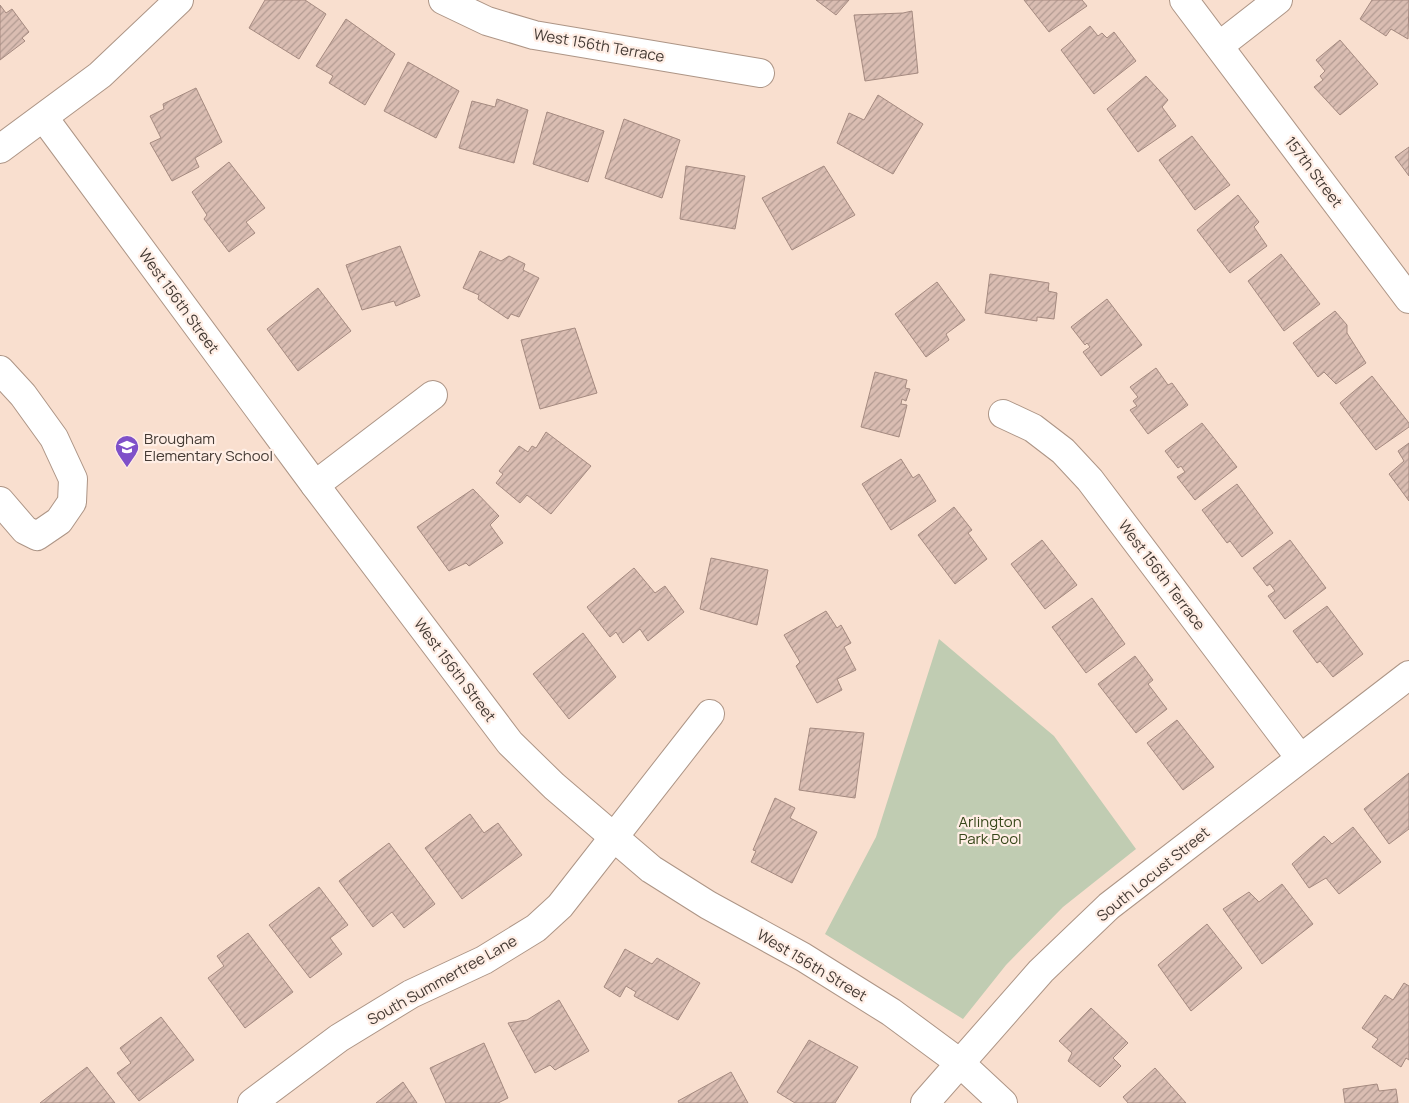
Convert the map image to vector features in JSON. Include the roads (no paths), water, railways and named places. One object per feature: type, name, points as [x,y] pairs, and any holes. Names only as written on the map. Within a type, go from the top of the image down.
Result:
[{"type":"street","points":[[0,149],[100,75],[180,0]]},
{"type":"street","name":"West 156th Terrace","points":[[443,0],[487,21],[534,35],[760,73]]},
{"type":"street","name":"157th Street","points":[[1184,0],[1409,299]]},
{"type":"street","points":[[1219,46],[1278,0]]},
{"type":"street","name":"West 156th Street","points":[[44,118],[315,485],[510,743],[554,786],[651,869],[708,905],[803,957],[891,1012],[960,1063],[1003,1103]]},
{"type":"street","points":[[0,370],[23,396],[54,438],[73,479],[72,502],[59,521],[38,536],[25,530],[0,501]]},
{"type":"street","points":[[315,485],[433,395]]},
{"type":"street","name":"West 156th Terrace","points":[[1003,414],[1033,428],[1063,452],[1090,480],[1300,758]]},
{"type":"street","name":"South Locust Street","points":[[925,1103],[1041,971],[1109,906],[1409,675]]},
{"type":"street","points":[[614,838],[710,714]]},
{"type":"street","name":"South Summertree Lane","points":[[252,1103],[340,1038],[411,994],[484,960],[536,928],[560,906],[614,838]]},
{"type":"place","name":"Brougham Elementary School","points":[[127,468]]},
{"type":"park label","name":"Arlington Park Pool","points":[[990,830]]}]
